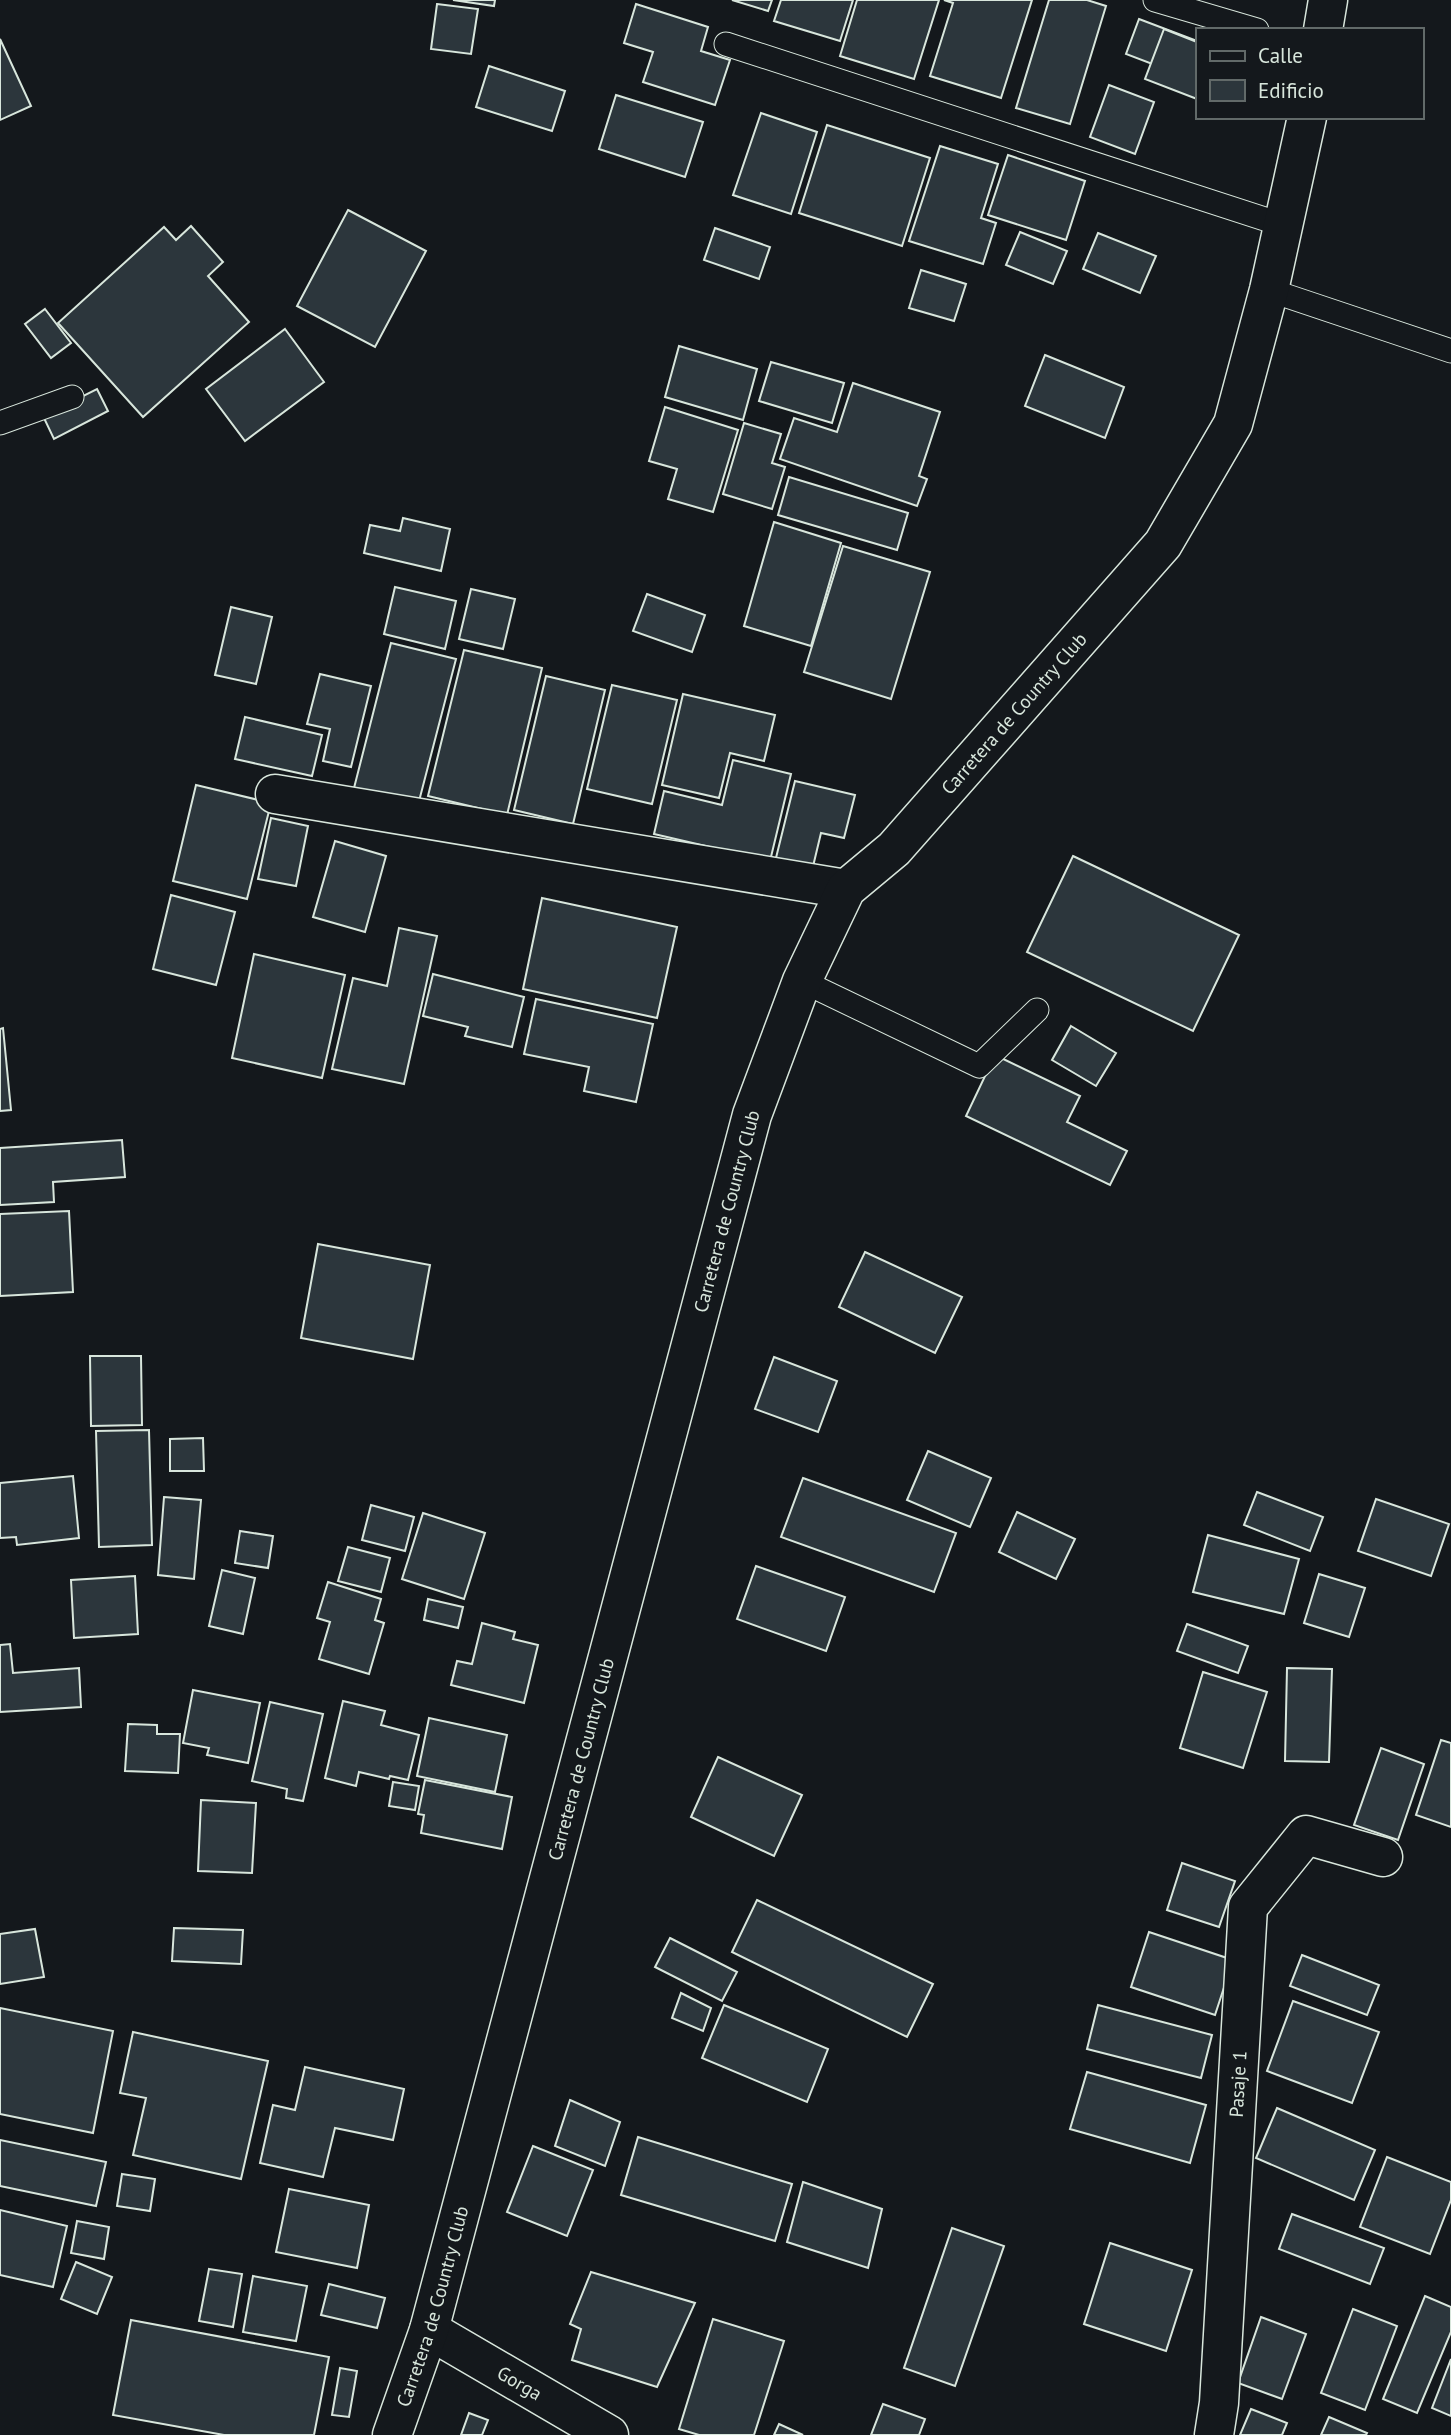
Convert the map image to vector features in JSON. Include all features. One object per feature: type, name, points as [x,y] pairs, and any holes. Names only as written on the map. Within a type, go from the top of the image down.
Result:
[{"type":"street","points":[[1323,28],[1328,0]]},
{"type":"street","name":"Carretera de Country Club","points":[[392,2435],[429,2330],[752,1115],[802,981],[846,889],[894,849],[1163,544],[1233,424],[1269,290],[1307,119]]},
{"type":"street","points":[[275,794],[846,889]]},
{"type":"street","name":"Pasaje 1","points":[[1214,2435],[1219,2403],[1248,1907],[1306,1835],[1383,1857]]},
{"type":"street","name":"Gorga","points":[[429,2330],[609,2435]]},
{"type":"lane","points":[[1155,0],[1250,28]]},
{"type":"lane","points":[[726,44],[1283,225]]},
{"type":"lane","points":[[1269,290],[1451,351]]},
{"type":"lane","points":[[0,423],[72,397]]},
{"type":"lane","points":[[802,981],[979,1066],[1037,1010]]},
{"type":"building","points":[[453,0],[495,0],[494,6]]},
{"type":"building","points":[[732,0],[772,0],[768,11]]},
{"type":"building","points":[[781,0],[853,0],[840,41],[774,21]]},
{"type":"building","points":[[857,0],[939,0],[914,79],[840,56]]},
{"type":"building","points":[[944,0],[1032,0],[1001,98],[930,76],[953,3]]},
{"type":"building","points":[[1049,0],[1087,0],[1106,6],[1070,124],[1016,108]]},
{"type":"building","points":[[437,4],[478,9],[471,54],[431,49]]},
{"type":"building","points":[[636,4],[708,27],[701,51],[730,60],[715,105],[643,82],[653,52],[624,43]]},
{"type":"building","points":[[1139,19],[1196,41],[1196,81],[1126,54]]},
{"type":"building","points":[[1164,29],[1196,42],[1196,99],[1145,79]]},
{"type":"building","points":[[0,39],[31,106],[0,120]]},
{"type":"building","points":[[489,66],[565,91],[552,131],[476,107]]},
{"type":"building","points":[[1109,85],[1154,102],[1135,154],[1090,137]]},
{"type":"building","points":[[616,95],[703,122],[685,177],[599,149]]},
{"type":"building","points":[[761,113],[817,132],[791,214],[733,195]]},
{"type":"building","points":[[827,125],[930,158],[902,246],[799,213]]},
{"type":"building","points":[[940,146],[998,164],[981,218],[996,223],[983,264],[909,241]]},
{"type":"building","points":[[1008,155],[1085,181],[1066,240],[988,215]]},
{"type":"building","points":[[348,210],[426,251],[375,347],[297,306]]},
{"type":"building","points":[[191,226],[223,262],[208,276],[249,322],[143,417],[58,323],[164,227],[176,240]]},
{"type":"building","points":[[715,228],[770,247],[759,279],[704,260]]},
{"type":"building","points":[[1020,232],[1067,251],[1053,284],[1006,265]]},
{"type":"building","points":[[1098,233],[1156,256],[1140,293],[1083,269]]},
{"type":"building","points":[[921,270],[966,284],[954,321],[909,308]]},
{"type":"building","points":[[45,309],[71,343],[51,358],[25,324]]},
{"type":"building","points":[[285,329],[324,382],[245,441],[206,389]]},
{"type":"building","points":[[679,346],[757,369],[743,420],[665,397]]},
{"type":"building","points":[[1045,355],[1124,387],[1105,438],[1025,406]]},
{"type":"building","points":[[771,362],[844,383],[832,423],[759,401]]},
{"type":"building","points":[[853,383],[940,412],[919,476],[927,479],[917,506],[780,459],[794,418],[837,432]]},
{"type":"building","points":[[97,389],[108,411],[54,439],[43,416]]},
{"type":"building","points":[[665,407],[738,430],[713,512],[668,499],[677,469],[649,461]]},
{"type":"building","points":[[744,423],[781,434],[772,463],[785,467],[772,509],[723,494]]},
{"type":"building","points":[[789,477],[908,513],[897,550],[778,515]]},
{"type":"building","points":[[403,518],[450,529],[441,571],[364,553],[370,525],[400,531]]},
{"type":"building","points":[[774,522],[841,543],[811,646],[744,626]]},
{"type":"building","points":[[843,546],[930,572],[891,699],[804,672]]},
{"type":"building","points":[[395,587],[456,601],[445,649],[384,634]]},
{"type":"building","points":[[471,589],[515,599],[503,649],[459,639]]},
{"type":"building","points":[[647,594],[705,615],[692,652],[633,631]]},
{"type":"building","points":[[231,607],[272,617],[256,684],[215,675]]},
{"type":"building","points":[[391,643],[456,659],[418,805],[354,788]]},
{"type":"building","points":[[464,650],[542,668],[507,815],[428,796]]},
{"type":"building","points":[[320,674],[371,686],[351,767],[323,761],[330,729],[307,724]]},
{"type":"building","points":[[546,676],[605,690],[573,824],[514,810]]},
{"type":"building","points":[[612,685],[677,700],[652,804],[587,789]]},
{"type":"building","points":[[683,694],[775,715],[764,761],[730,753],[719,798],[662,785]]},
{"type":"building","points":[[245,717],[322,735],[312,776],[235,759]]},
{"type":"building","points":[[733,760],[791,774],[770,861],[654,834],[664,791],[722,805]]},
{"type":"building","points":[[795,781],[855,795],[844,838],[821,833],[810,879],[773,870]]},
{"type":"building","points":[[196,785],[271,803],[247,899],[173,881]]},
{"type":"building","points":[[271,818],[308,826],[296,886],[258,879]]},
{"type":"building","points":[[335,841],[386,856],[365,932],[313,917]]},
{"type":"building","points":[[1073,856],[1239,935],[1193,1031],[1027,952]]},
{"type":"building","points":[[171,895],[235,912],[216,985],[153,969]]},
{"type":"building","points":[[542,898],[677,927],[657,1018],[523,989]]},
{"type":"building","points":[[399,928],[437,936],[404,1084],[332,1069],[353,978],[387,986]]},
{"type":"building","points":[[254,954],[345,975],[322,1078],[232,1058]]},
{"type":"building","points":[[433,974],[524,997],[512,1047],[465,1036],[468,1027],[423,1016]]},
{"type":"building","points":[[536,999],[653,1024],[636,1102],[584,1091],[589,1067],[524,1054]]},
{"type":"building","points":[[1071,1026],[1116,1053],[1096,1086],[1052,1060]]},
{"type":"building","points":[[3,1028],[11,1110],[0,1111],[0,1029]]},
{"type":"building","points":[[995,1055],[1080,1096],[1067,1122],[1127,1151],[1110,1185],[966,1116]]},
{"type":"building","points":[[122,1140],[125,1177],[53,1182],[54,1202],[0,1205],[0,1148]]},
{"type":"building","points":[[69,1211],[73,1292],[0,1296],[0,1214]]},
{"type":"building","points":[[318,1244],[430,1265],[413,1359],[301,1338]]},
{"type":"building","points":[[865,1252],[962,1297],[935,1353],[839,1307]]},
{"type":"building","points":[[90,1356],[141,1356],[142,1425],[91,1426]]},
{"type":"building","points":[[774,1357],[837,1381],[818,1432],[755,1409]]},
{"type":"building","points":[[149,1430],[152,1545],[99,1547],[96,1431]]},
{"type":"building","points":[[203,1438],[204,1471],[170,1471],[170,1439]]},
{"type":"building","points":[[928,1451],[991,1478],[970,1527],[907,1500]]},
{"type":"building","points":[[73,1476],[79,1538],[17,1545],[16,1537],[0,1538],[0,1483]]},
{"type":"building","points":[[803,1478],[956,1533],[934,1592],[781,1537]]},
{"type":"building","points":[[1257,1492],[1323,1517],[1310,1551],[1244,1525]]},
{"type":"building","points":[[164,1497],[201,1500],[194,1579],[158,1575]]},
{"type":"building","points":[[1376,1499],[1449,1524],[1431,1576],[1358,1551]]},
{"type":"building","points":[[371,1505],[414,1517],[405,1551],[362,1540]]},
{"type":"building","points":[[1017,1512],[1075,1539],[1056,1579],[999,1552]]},
{"type":"building","points":[[423,1513],[485,1533],[464,1599],[402,1579]]},
{"type":"building","points":[[240,1531],[273,1536],[268,1568],[235,1563]]},
{"type":"building","points":[[1208,1535],[1299,1559],[1284,1614],[1193,1592]]},
{"type":"building","points":[[348,1547],[390,1558],[381,1592],[338,1581]]},
{"type":"building","points":[[756,1566],[845,1597],[826,1651],[737,1619]]},
{"type":"building","points":[[222,1570],[255,1578],[243,1634],[209,1626]]},
{"type":"building","points":[[1319,1574],[1365,1588],[1349,1637],[1304,1623]]},
{"type":"building","points":[[135,1576],[138,1634],[74,1638],[71,1580]]},
{"type":"building","points":[[328,1582],[381,1599],[375,1620],[384,1623],[369,1674],[319,1659],[330,1622],[317,1618]]},
{"type":"building","points":[[428,1599],[463,1607],[458,1628],[424,1620]]},
{"type":"building","points":[[482,1623],[515,1632],[513,1639],[538,1645],[524,1703],[451,1685],[457,1661],[472,1664]]},
{"type":"building","points":[[1187,1624],[1248,1646],[1238,1673],[1177,1651]]},
{"type":"building","points":[[10,1644],[13,1673],[79,1668],[81,1707],[0,1712],[0,1645]]},
{"type":"building","points":[[1287,1668],[1332,1669],[1329,1762],[1285,1761]]},
{"type":"building","points":[[1203,1672],[1267,1692],[1243,1768],[1180,1748]]},
{"type":"building","points":[[193,1690],[260,1703],[248,1763],[207,1755],[209,1748],[183,1743]]},
{"type":"building","points":[[343,1701],[385,1711],[381,1725],[419,1735],[408,1780],[359,1772],[356,1786],[325,1778]]},
{"type":"building","points":[[270,1702],[323,1714],[303,1801],[286,1798],[287,1789],[252,1781]]},
{"type":"building","points":[[429,1718],[507,1735],[495,1792],[417,1776]]},
{"type":"building","points":[[128,1724],[157,1725],[157,1734],[180,1734],[178,1773],[125,1771]]},
{"type":"building","points":[[1441,1740],[1451,1743],[1451,1827],[1416,1815]]},
{"type":"building","points":[[1381,1748],[1424,1764],[1398,1840],[1354,1825]]},
{"type":"building","points":[[718,1757],[802,1795],[774,1856],[691,1817]]},
{"type":"building","points":[[425,1780],[512,1797],[502,1849],[421,1833],[424,1815],[418,1814]]},
{"type":"building","points":[[393,1782],[419,1786],[415,1810],[389,1806]]},
{"type":"building","points":[[201,1800],[256,1803],[252,1873],[198,1871]]},
{"type":"building","points":[[1182,1863],[1235,1881],[1219,1927],[1167,1910]]},
{"type":"building","points":[[757,1900],[933,1984],[907,2037],[732,1952]]},
{"type":"building","points":[[174,1928],[243,1930],[241,1964],[172,1961]]},
{"type":"building","points":[[35,1929],[44,1977],[0,1984],[0,1934]]},
{"type":"building","points":[[1149,1932],[1233,1960],[1215,2015],[1131,1987]]},
{"type":"building","points":[[670,1938],[737,1972],[722,2001],[655,1967]]},
{"type":"building","points":[[1302,1955],[1379,1985],[1367,2015],[1290,1986]]},
{"type":"building","points":[[681,1993],[711,2008],[703,2031],[672,2018]]},
{"type":"building","points":[[1293,2001],[1379,2032],[1352,2103],[1267,2071]]},
{"type":"building","points":[[724,2005],[828,2049],[807,2102],[702,2058]]},
{"type":"building","points":[[1098,2005],[1212,2035],[1201,2078],[1087,2049]]},
{"type":"building","points":[[0,2008],[113,2031],[93,2133],[0,2114]]},
{"type":"building","points":[[133,2032],[268,2061],[241,2179],[133,2155],[146,2098],[120,2093]]},
{"type":"building","points":[[305,2067],[404,2089],[393,2140],[335,2128],[323,2177],[260,2163],[273,2105],[295,2110]]},
{"type":"building","points":[[1087,2072],[1206,2105],[1190,2163],[1070,2129]]},
{"type":"building","points":[[570,2100],[620,2122],[605,2166],[555,2146]]},
{"type":"building","points":[[1277,2108],[1375,2150],[1354,2200],[1256,2158]]},
{"type":"building","points":[[638,2137],[792,2184],[775,2241],[621,2195]]},
{"type":"building","points":[[0,2140],[106,2162],[96,2206],[0,2186]]},
{"type":"building","points":[[533,2146],[593,2170],[567,2236],[507,2212]]},
{"type":"building","points":[[1387,2157],[1451,2182],[1451,2200],[1430,2254],[1360,2227]]},
{"type":"building","points":[[122,2174],[155,2179],[150,2211],[117,2206]]},
{"type":"building","points":[[803,2182],[882,2209],[868,2268],[787,2242]]},
{"type":"building","points":[[289,2189],[369,2205],[357,2268],[276,2252]]},
{"type":"building","points":[[0,2210],[67,2226],[53,2287],[0,2275]]},
{"type":"building","points":[[1292,2214],[1384,2248],[1370,2284],[1279,2249]]},
{"type":"building","points":[[77,2221],[109,2227],[104,2259],[71,2253]]},
{"type":"building","points":[[952,2228],[1004,2246],[955,2386],[904,2368]]},
{"type":"building","points":[[1110,2243],[1192,2270],[1166,2351],[1084,2324]]},
{"type":"building","points":[[76,2262],[112,2277],[97,2314],[61,2299]]},
{"type":"building","points":[[209,2269],[242,2274],[233,2327],[199,2321]]},
{"type":"building","points":[[591,2272],[695,2303],[657,2387],[572,2360],[581,2329],[570,2324]]},
{"type":"building","points":[[253,2276],[307,2286],[296,2341],[243,2332]]},
{"type":"building","points":[[329,2284],[385,2298],[377,2328],[321,2315]]},
{"type":"building","points":[[1425,2296],[1451,2307],[1451,2332],[1417,2413],[1383,2399]]},
{"type":"building","points":[[1353,2309],[1397,2326],[1365,2410],[1321,2393]]},
{"type":"building","points":[[1261,2317],[1306,2334],[1282,2399],[1238,2383]]},
{"type":"building","points":[[713,2319],[784,2341],[754,2435],[699,2435],[679,2429]]},
{"type":"building","points":[[131,2320],[329,2357],[314,2435],[224,2435],[113,2415]]},
{"type":"building","points":[[1451,2359],[1451,2416],[1432,2408]]},
{"type":"building","points":[[340,2368],[357,2371],[349,2417],[332,2415]]},
{"type":"building","points":[[883,2404],[925,2419],[919,2435],[871,2435]]},
{"type":"building","points":[[1251,2409],[1287,2423],[1282,2435],[1240,2435]]},
{"type":"building","points":[[469,2413],[488,2420],[482,2435],[461,2435]]},
{"type":"building","points":[[1329,2417],[1367,2433],[1321,2435]]},
{"type":"building","points":[[779,2424],[803,2435],[774,2435]]}]
